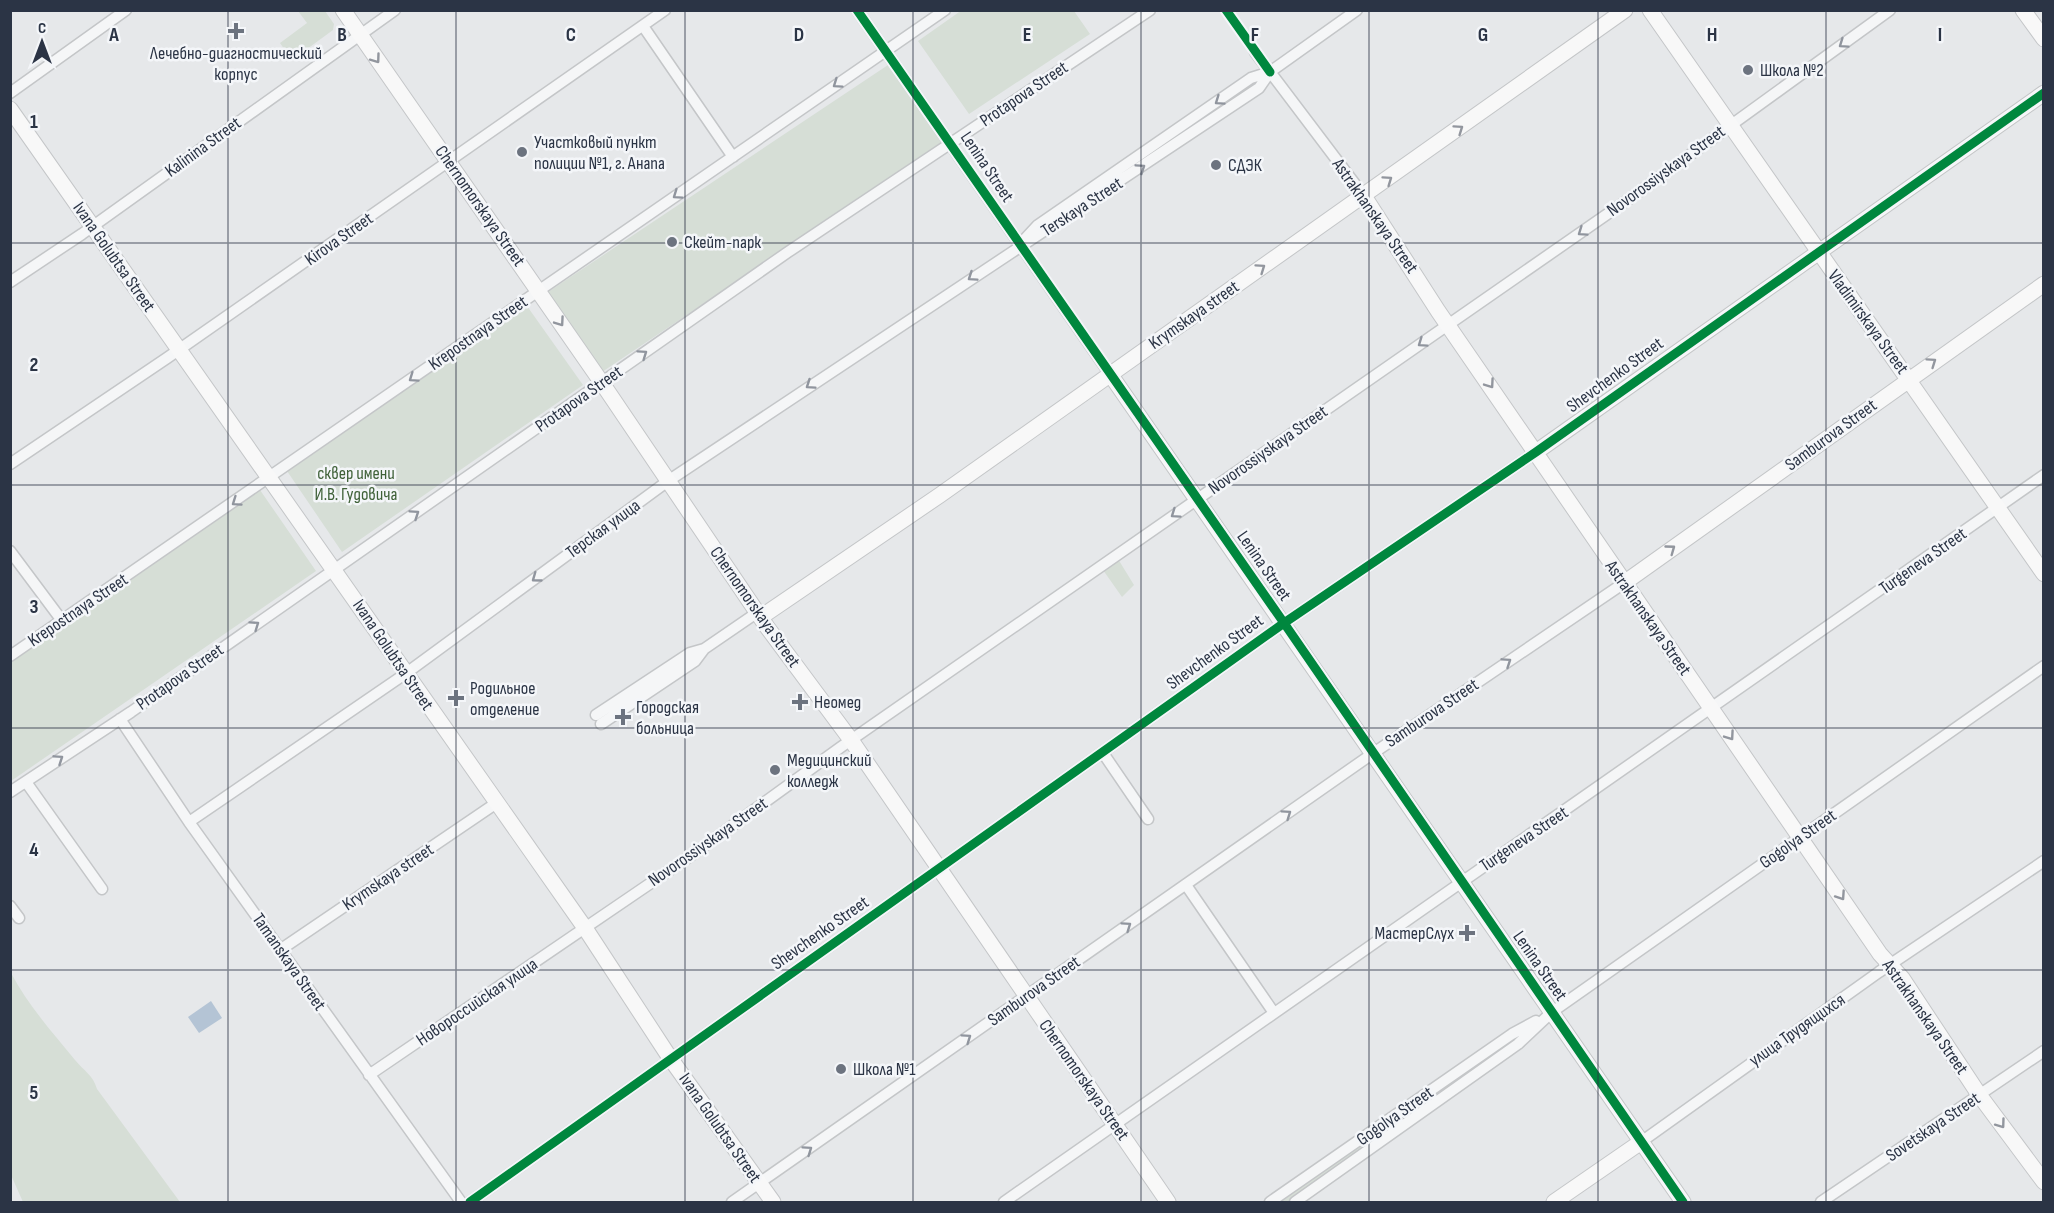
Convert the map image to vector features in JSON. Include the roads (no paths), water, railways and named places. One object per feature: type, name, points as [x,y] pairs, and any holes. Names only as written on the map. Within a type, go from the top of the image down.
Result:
[{"type":"street","points":[[10,93],[126,10]]},
{"type":"street","name":"Chernomorskaya Street","points":[[343,10],[602,382],[759,615],[851,740],[1168,1203]]},
{"type":"street","name":"Kalinina Street","points":[[10,282],[92,227],[395,10]]},
{"type":"street","name":"Kirova Street","points":[[10,464],[179,350],[665,10]]},
{"type":"street","name":"Lenina Street","points":[[857,10],[1284,623],[1683,1203]]},
{"type":"street","name":"Krepostnaya Street","points":[[10,656],[63,622],[945,10]]},
{"type":"street","name":"Protapova Street","points":[[10,792],[120,719],[602,382],[1150,10]]},
{"type":"street","name":"Terskaya Street","points":[[1021,244],[1038,225],[1251,78],[1270,72],[1357,10]]},
{"type":"street","name":"Krymskaya street","points":[[598,719],[690,653],[704,649],[759,615],[940,495],[1625,10]]},
{"type":"street","name":"Vladimirskaya Street","points":[[1650,10],[1817,253],[1909,378],[2043,574]]},
{"type":"street","name":"Novorossiyskaya Street","points":[[585,928],[851,740],[1629,199],[1890,10]]},
{"type":"street","points":[[2023,10],[2043,39]]},
{"type":"street","points":[[643,26],[733,157]]},
{"type":"street","name":"Astrakhanskaya Street","points":[[1255,52],[1364,196],[1448,325],[1624,583],[1890,965],[1902,978],[1980,1096],[2043,1182]]},
{"type":"street","name":"Shevchenko Street","points":[[470,1203],[670,1058],[940,869],[1284,623],[1536,452],[2043,93]]},
{"type":"street","name":"Ivana Golubtsa Street","points":[[10,108],[268,479],[335,570],[495,804],[585,928],[670,1058],[773,1203]]},
{"type":"street","name":"Терская улица","points":[[189,822],[405,674],[668,481],[1021,244]]},
{"type":"street","name":"Samburova Street","points":[[732,1203],[1372,754],[1624,583],[2043,284]]},
{"type":"street","name":"Turgeneva Street","points":[[1004,1203],[2043,475]]},
{"type":"street","points":[[10,551],[63,622]]},
{"type":"street","name":"Gogolya Street","points":[[1270,1203],[1512,1034],[1552,1012],[2043,666]]},
{"type":"street","name":"Tamanskaya Street","points":[[120,719],[189,822],[461,1203]]},
{"type":"street","points":[[1103,753],[1148,819]]},
{"type":"street","points":[[26,782],[102,889]]},
{"type":"street","name":"Krymskaya street","points":[[280,950],[495,804]]},
{"type":"street","name":"улица Трудящихся","points":[[1554,1203],[1890,965],[2043,861]]},
{"type":"street","points":[[1186,885],[1274,1013]]},
{"type":"street","points":[[10,906],[19,918]]},
{"type":"street","name":"Новороссийская улица","points":[[369,1075],[585,928]]},
{"type":"street","name":"Gogolya Street","points":[[1294,1203],[1518,1044],[1552,1012]]},
{"type":"street","name":"Sovetskaya Street","points":[[1821,1203],[2043,1051]]},
{"type":"water","points":[[211,1001],[222,1018],[199,1033],[188,1017]]},
{"type":"place","name":"Лечебно-диагностический корпус","points":[[236,31]]},
{"type":"place","name":"Школа №2","points":[[1748,70]]},
{"type":"place","name":"Участковый пункт полиции №1, г. Анапа","points":[[522,152]]},
{"type":"place","name":"СДЭК","points":[[1216,165]]},
{"type":"place","name":"Скейт-парк","points":[[672,242]]},
{"type":"place","name":"Родильное отделение","points":[[456,698]]},
{"type":"place","name":"Неомед","points":[[800,702]]},
{"type":"place","name":"Городская больница","points":[[623,717]]},
{"type":"place","name":"Медицинский колледж","points":[[775,770]]},
{"type":"place","name":"МастерСлух","points":[[1467,933]]},
{"type":"place","name":"Школа №1","points":[[841,1069]]},
{"type":"park label","name":"сквер имени И.В. Гудовича","points":[[356,483]]}]
